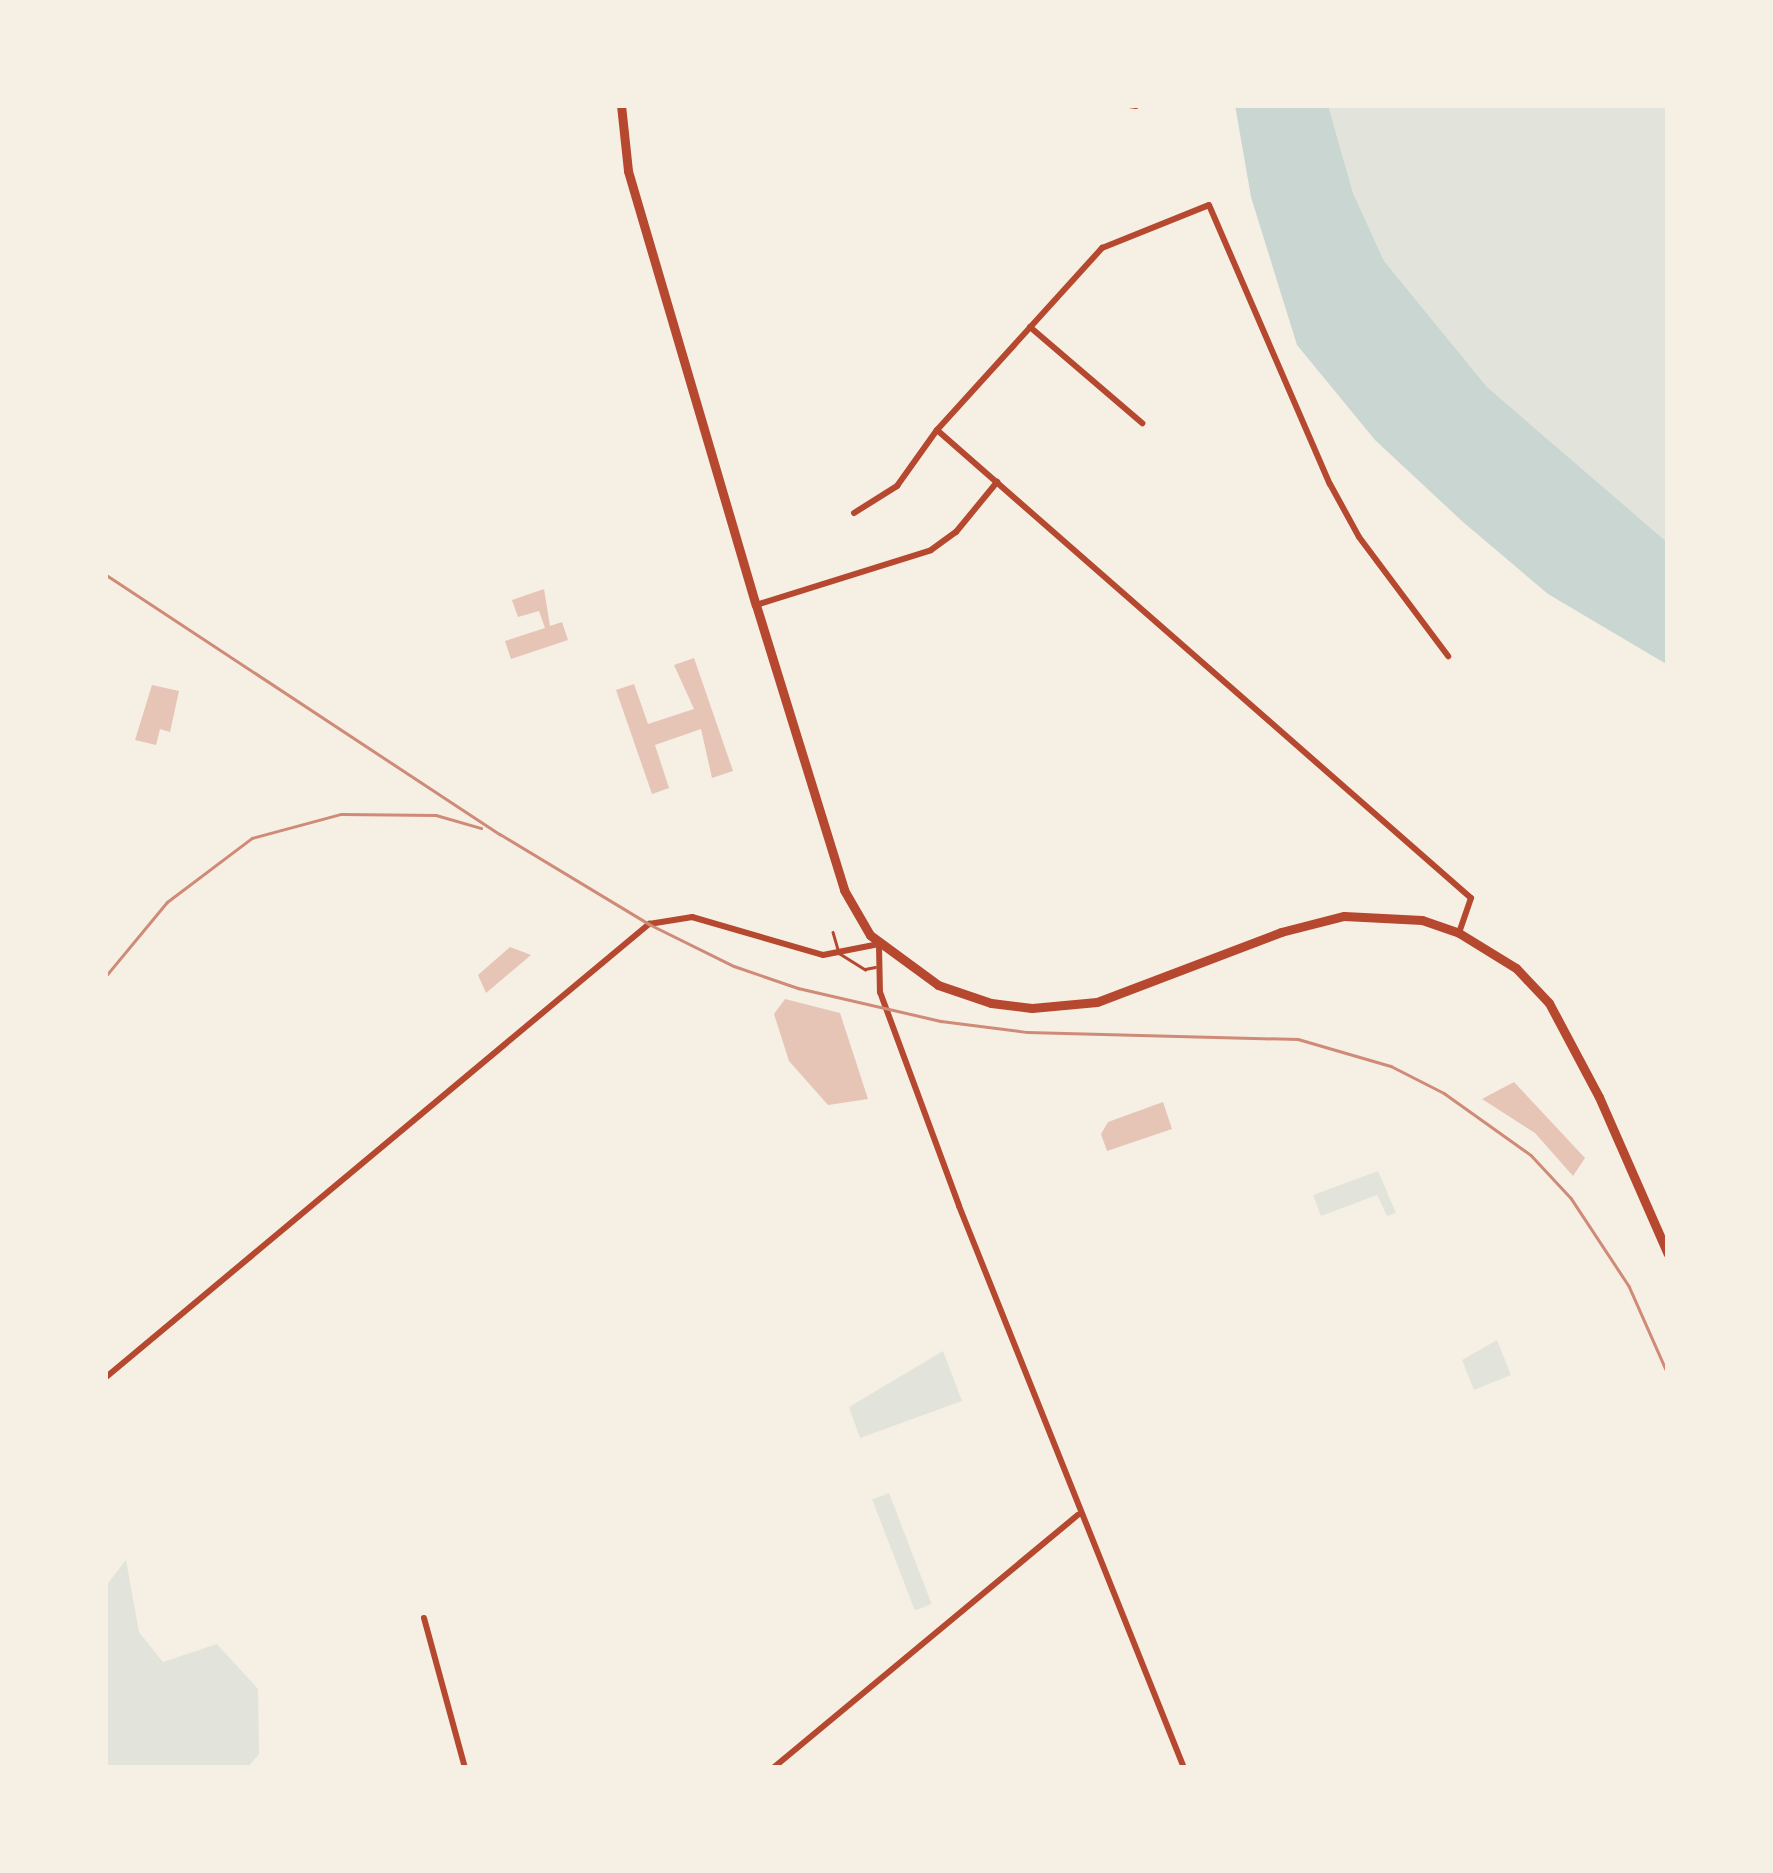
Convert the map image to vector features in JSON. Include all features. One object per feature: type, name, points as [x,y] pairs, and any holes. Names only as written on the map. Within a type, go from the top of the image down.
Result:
[{"type":"main road","points":[[621,105],[628,171],[756,605],[844,890],[879,944],[910,970],[965,996],[1059,1007],[1133,991],[1281,932],[1344,916],[1422,920],[1459,933],[1516,968],[1550,1003],[1668,1254]]},
{"type":"street","points":[[854,513],[897,486],[937,430],[1102,248],[1209,205],[1330,484],[1360,537],[1448,656]]},
{"type":"street","points":[[1030,326],[1142,423]]},
{"type":"street","points":[[937,430],[1470,898],[1459,933]]},
{"type":"street","points":[[756,605],[931,550],[956,532],[997,482]]},
{"type":"street","points":[[105,1378],[649,924],[692,917],[791,948],[839,953],[879,944],[875,967],[1078,1515],[1184,1768]]},
{"type":"street","points":[[773,1768],[1078,1515]]},
{"type":"street","points":[[424,1618],[465,1768]]},
{"type":"lane","points":[[832,932],[839,953],[865,969],[875,967]]},
{"type":"shaded area","points":[[1235,105],[1328,105],[1353,193],[1384,261],[1487,387],[1668,543],[1668,665],[1548,594],[1463,522],[1375,440],[1297,345],[1251,197]]},
{"type":"shaded area","points":[[1328,105],[1668,105],[1668,543],[1487,387],[1384,261],[1353,193]]},
{"type":"shaded area","points":[[1378,1171],[1396,1213],[1387,1216],[1377,1195],[1321,1216],[1313,1195]]},
{"type":"shaded area","points":[[1497,1340],[1511,1375],[1474,1390],[1462,1360]]},
{"type":"shaded area","points":[[943,1351],[962,1401],[860,1438],[849,1407]]},
{"type":"shaded area","points":[[889,1493],[932,1604],[915,1611],[872,1499]]},
{"type":"shaded area","points":[[126,1560],[139,1632],[163,1662],[217,1644],[258,1689],[259,1754],[247,1768],[105,1768],[105,1587]]},
{"type":"building","points":[[544,589],[550,626],[562,622],[568,640],[511,659],[505,641],[545,628],[539,611],[518,617],[512,600]]},
{"type":"building","points":[[694,658],[733,771],[712,778],[701,729],[655,745],[669,788],[652,794],[616,690],[634,684],[648,724],[694,709],[674,665]]},
{"type":"building","points":[[152,685],[179,691],[170,732],[160,729],[156,745],[135,740]]},
{"type":"building","points":[[510,947],[531,955],[486,993],[478,975]]},
{"type":"building","points":[[785,999],[840,1013],[868,1099],[828,1105],[789,1061],[774,1014]]},
{"type":"building","points":[[1514,1082],[1585,1158],[1573,1176],[1535,1133],[1482,1099]]},
{"type":"building","points":[[1163,1102],[1172,1129],[1107,1151],[1101,1134],[1108,1122]]},
{"type":"railway","points":[[105,574],[500,834],[649,924],[734,966],[798,988],[941,1021],[1027,1032],[1298,1039],[1391,1066],[1444,1093],[1531,1155],[1571,1198],[1629,1286],[1668,1374]]},
{"type":"railway","points":[[105,977],[167,902],[252,838],[341,814],[436,815],[481,828]]}]
